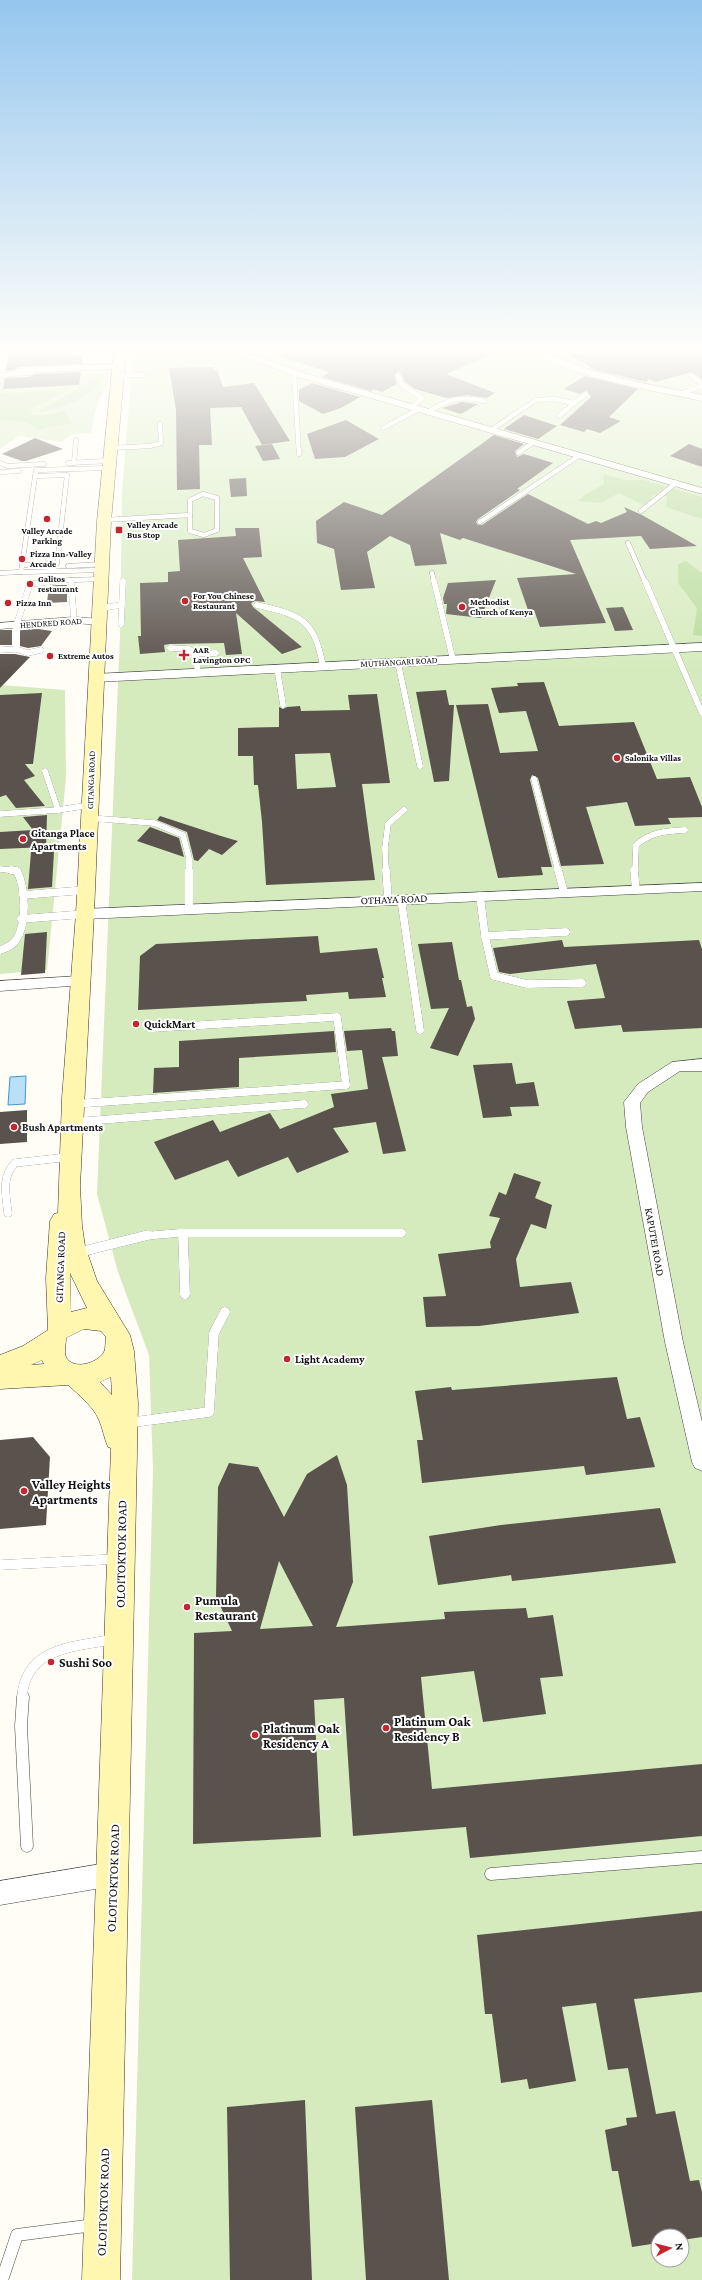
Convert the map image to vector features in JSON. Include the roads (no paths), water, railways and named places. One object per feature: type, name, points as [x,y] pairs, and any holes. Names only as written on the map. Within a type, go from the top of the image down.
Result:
[{"type":"main road","name":"GITANGA ROAD","points":[[109,459],[104,520],[101,615],[96,678],[85,914],[79,981],[67,1206],[76,1253],[84,1278],[114,1332],[124,1364],[122,1476]]},
{"type":"main road","name":"GITANGA ROAD","points":[[67,1206],[62,1220],[58,1278],[57,1334],[51,1347],[53,1360],[61,1370],[72,1375]]},
{"type":"main road","points":[[0,1366],[32,1354],[79,1318],[90,1317],[114,1332],[114,1359],[107,1367],[86,1376],[72,1375],[0,1378]]},
{"type":"main road","points":[[72,1375],[102,1400],[110,1413],[116,1429],[122,1476]]},
{"type":"main road","name":"OLOITOKTOK ROAD","points":[[101,2280],[120,1638],[122,1476]]},
{"type":"street","points":[[595,459],[702,491]]},
{"type":"street","name":"HENDRED ROAD","points":[[0,626],[16,626],[74,620],[101,615]]},
{"type":"street","name":"MUTHANGARI ROAD","points":[[96,678],[702,647]]},
{"type":"street","name":"OTHAYA ROAD","points":[[85,914],[395,899],[702,887]]},
{"type":"street","points":[[0,986],[79,981]]},
{"type":"street","name":"KAPUTEI ROAD","points":[[702,1065],[677,1066],[643,1088],[632,1102],[634,1127],[672,1334],[702,1462]]},
{"type":"street","points":[[0,1893],[113,1874]]},
{"type":"lane","points":[[0,463],[8,466],[74,463],[106,459]]},
{"type":"lane","points":[[0,472],[67,472],[108,459]]},
{"type":"lane","points":[[480,522],[522,492],[573,459]]},
{"type":"lane","points":[[57,567],[67,472]]},
{"type":"lane","points":[[22,568],[35,473]]},
{"type":"lane","points":[[641,511],[676,483]]},
{"type":"lane","points":[[210,494],[216,498],[217,530],[210,535],[197,535],[190,531],[190,515],[190,500],[197,495],[210,494]]},
{"type":"lane","points":[[104,520],[190,515]]},
{"type":"lane","points":[[628,543],[702,713]]},
{"type":"lane","points":[[0,573],[22,568],[57,567],[103,571]]},
{"type":"lane","points":[[16,649],[16,626],[30,584],[71,580],[103,571]]},
{"type":"lane","points":[[432,573],[453,660]]},
{"type":"lane","points":[[71,580],[74,620]]},
{"type":"lane","points":[[121,624],[123,581]]},
{"type":"lane","points":[[101,615],[121,605]]},
{"type":"lane","points":[[257,605],[283,612],[303,621],[315,636],[323,666]]},
{"type":"lane","points":[[170,648],[189,649],[195,654],[198,672]]},
{"type":"lane","points":[[0,650],[16,649],[30,654],[41,650]]},
{"type":"lane","points":[[195,654],[216,652]]},
{"type":"lane","points":[[398,663],[420,766]]},
{"type":"lane","points":[[277,668],[282,705]]},
{"type":"lane","points":[[45,771],[58,810]]},
{"type":"lane","points":[[534,779],[564,892]]},
{"type":"lane","points":[[0,814],[58,810],[90,811],[154,823],[184,835],[189,858],[189,909]]},
{"type":"lane","points":[[404,810],[388,824],[385,848],[420,1030]]},
{"type":"lane","points":[[636,890],[634,865],[636,845],[643,838],[655,832],[685,830]]},
{"type":"lane","points":[[0,868],[18,871],[21,877],[23,895],[21,919],[17,938],[13,944],[0,950]]},
{"type":"lane","points":[[23,895],[86,890]]},
{"type":"lane","points":[[480,896],[485,936],[494,976],[512,984],[528,986],[582,983]]},
{"type":"lane","points":[[21,919],[85,914]]},
{"type":"lane","points":[[485,936],[566,932]]},
{"type":"lane","points":[[71,1113],[346,1085],[337,1017],[154,1028]]},
{"type":"lane","points":[[71,1113],[304,1104]]},
{"type":"lane","points":[[8,1213],[4,1177],[7,1168],[14,1163],[69,1158]]},
{"type":"lane","points":[[76,1253],[149,1235],[183,1233],[402,1234]]},
{"type":"lane","points":[[183,1233],[185,1294]]},
{"type":"lane","points":[[124,1423],[209,1412],[214,1333],[225,1312]]},
{"type":"lane","points":[[0,1565],[122,1558]]},
{"type":"lane","points":[[27,1846],[21,1726],[23,1688],[31,1668],[44,1656],[58,1650],[120,1638]]},
{"type":"lane","points":[[491,1874],[702,1857]]},
{"type":"lane","points":[[2,2280],[16,2235],[102,2224]]},
{"type":"water","points":[[26,1076],[25,1104],[8,1105],[10,1077]]},
{"type":"place","name":"Valley Arcade Parking","points":[[47,519]]},
{"type":"place","name":"Valley Arcade Bus Stop","points":[[119,530]]},
{"type":"place","name":"Pizza Inn-Valley Arcade","points":[[22,559]]},
{"type":"place","name":"Galitos restaurant","points":[[30,584]]},
{"type":"place","name":"For You Chinese Restaurant","points":[[185,601]]},
{"type":"place","name":"Pizza Inn","points":[[8,603]]},
{"type":"place","name":"Methodist Church of Kenya","points":[[462,607]]},
{"type":"place","name":"AAR Lavington OPC","points":[[184,655]]},
{"type":"place","name":"Extreme Autos","points":[[50,656]]},
{"type":"place","name":"Salonika Villas","points":[[617,758]]},
{"type":"place","name":"Gitanga Place Apartments","points":[[23,839]]},
{"type":"place","name":"QuickMart","points":[[136,1024]]},
{"type":"place","name":"Bush Apartments","points":[[14,1127]]},
{"type":"place","name":"Light Academy","points":[[287,1359]]},
{"type":"place","name":"Valley Heights Apartments","points":[[24,1491]]},
{"type":"place","name":"Pumula Restaurant","points":[[187,1607]]},
{"type":"place","name":"Sushi Soo","points":[[51,1662]]},
{"type":"place","name":"Platinum Oak Residency B","points":[[386,1728]]},
{"type":"place","name":"Platinum Oak Residency A","points":[[255,1735]]}]
